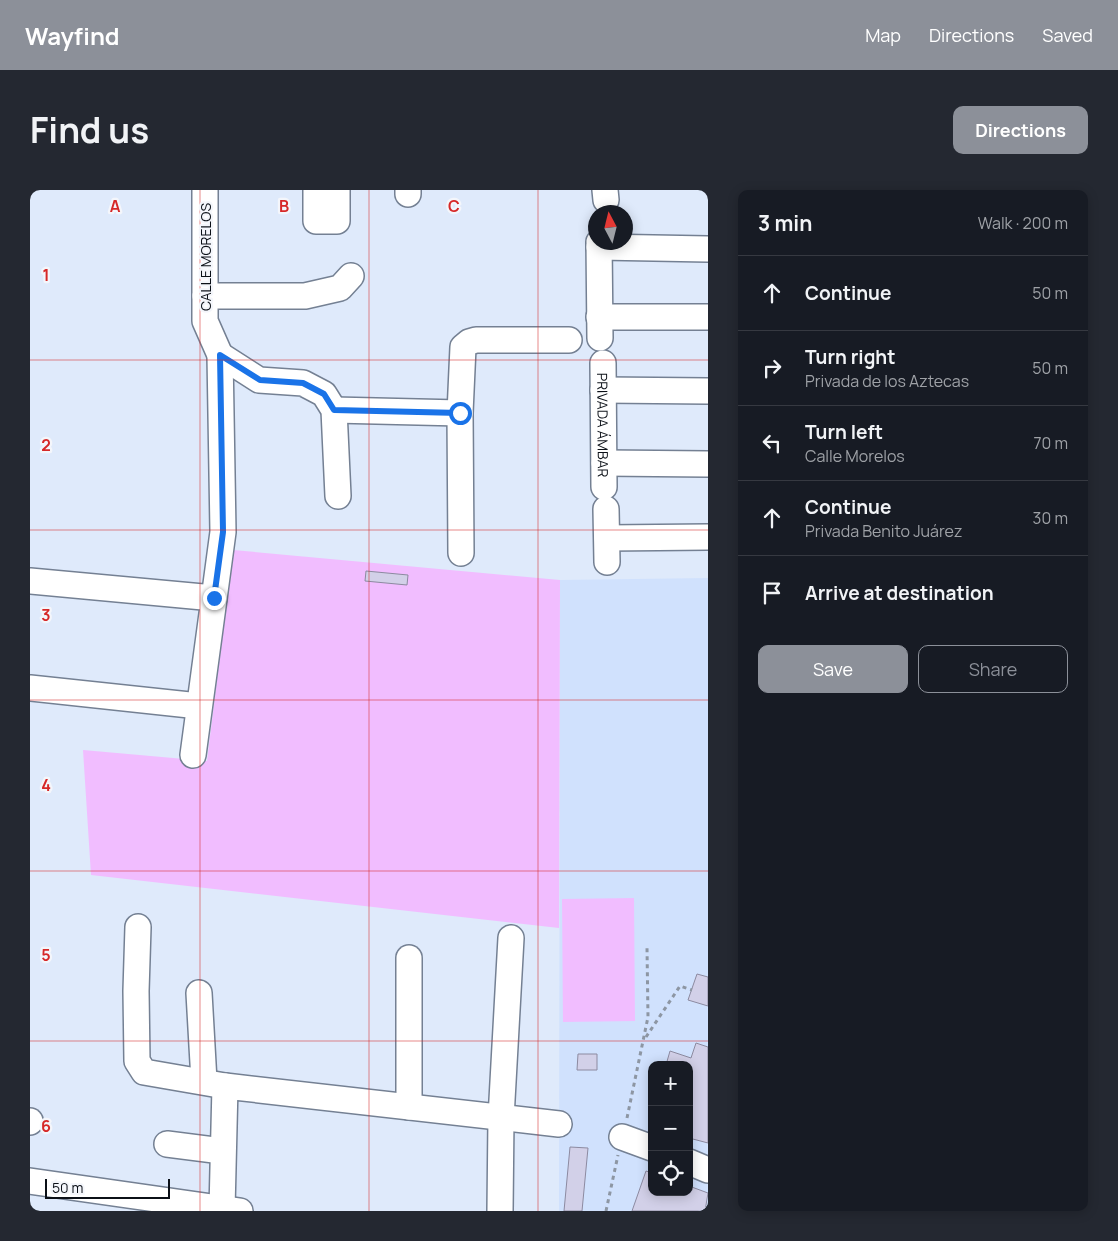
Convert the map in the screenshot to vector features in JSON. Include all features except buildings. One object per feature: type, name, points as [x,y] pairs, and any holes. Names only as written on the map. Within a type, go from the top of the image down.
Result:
[{"type":"street","name":"CALLE MORELOS","points":[[193,755],[223,532],[220,355],[206,322],[205,190]]},
{"type":"street","points":[[316,190],[316,221],[337,221],[338,190]]},
{"type":"street","points":[[633,246],[708,249]]},
{"type":"street","points":[[599,250],[600,328],[708,317]]},
{"type":"street","points":[[205,296],[305,296],[340,288],[351,276]]},
{"type":"street","points":[[462,552],[460,413],[463,347],[469,342],[569,340]]},
{"type":"street","points":[[220,355],[260,380],[303,383],[324,394],[334,410],[338,496]]},
{"type":"street","name":"PRIVADA ÁMBAR","points":[[602,363],[607,550],[708,537]]},
{"type":"street","points":[[603,390],[708,391]]},
{"type":"street","points":[[334,410],[460,413]]},
{"type":"street","points":[[604,462],[708,464]]},
{"type":"street","points":[[30,581],[214,598]]},
{"type":"street","points":[[30,688],[200,706]]},
{"type":"street","points":[[138,927],[136,991],[137,1061],[144,1072],[214,1084],[559,1124]]},
{"type":"street","points":[[500,1211],[501,1118],[512,938]]},
{"type":"street","points":[[409,958],[409,1108]]},
{"type":"street","points":[[30,1181],[231,1210],[214,1084],[199,994]]},
{"type":"street","points":[[622,1137],[648,1147]]},
{"type":"street","points":[[167,1144],[222,1151]]},
{"type":"street","points":[[693,1164],[708,1170]]},
{"type":"path","points":[[606,1211],[646,1037],[648,1017],[647,946]]},
{"type":"path","points":[[646,1037],[680,986],[692,990]]},
{"type":"shaded area","points":[[233,550],[560,580],[559,928],[91,875],[83,750],[207,761]]},
{"type":"shaded area","points":[[708,578],[708,1211],[559,1211],[560,580]]},
{"type":"shaded area","points":[[634,898],[635,1021],[563,1022],[562,899]]},
{"type":"route","points":[[214,598],[223,532],[220,355],[260,380],[303,383],[324,394],[334,410],[460,413]]}]
